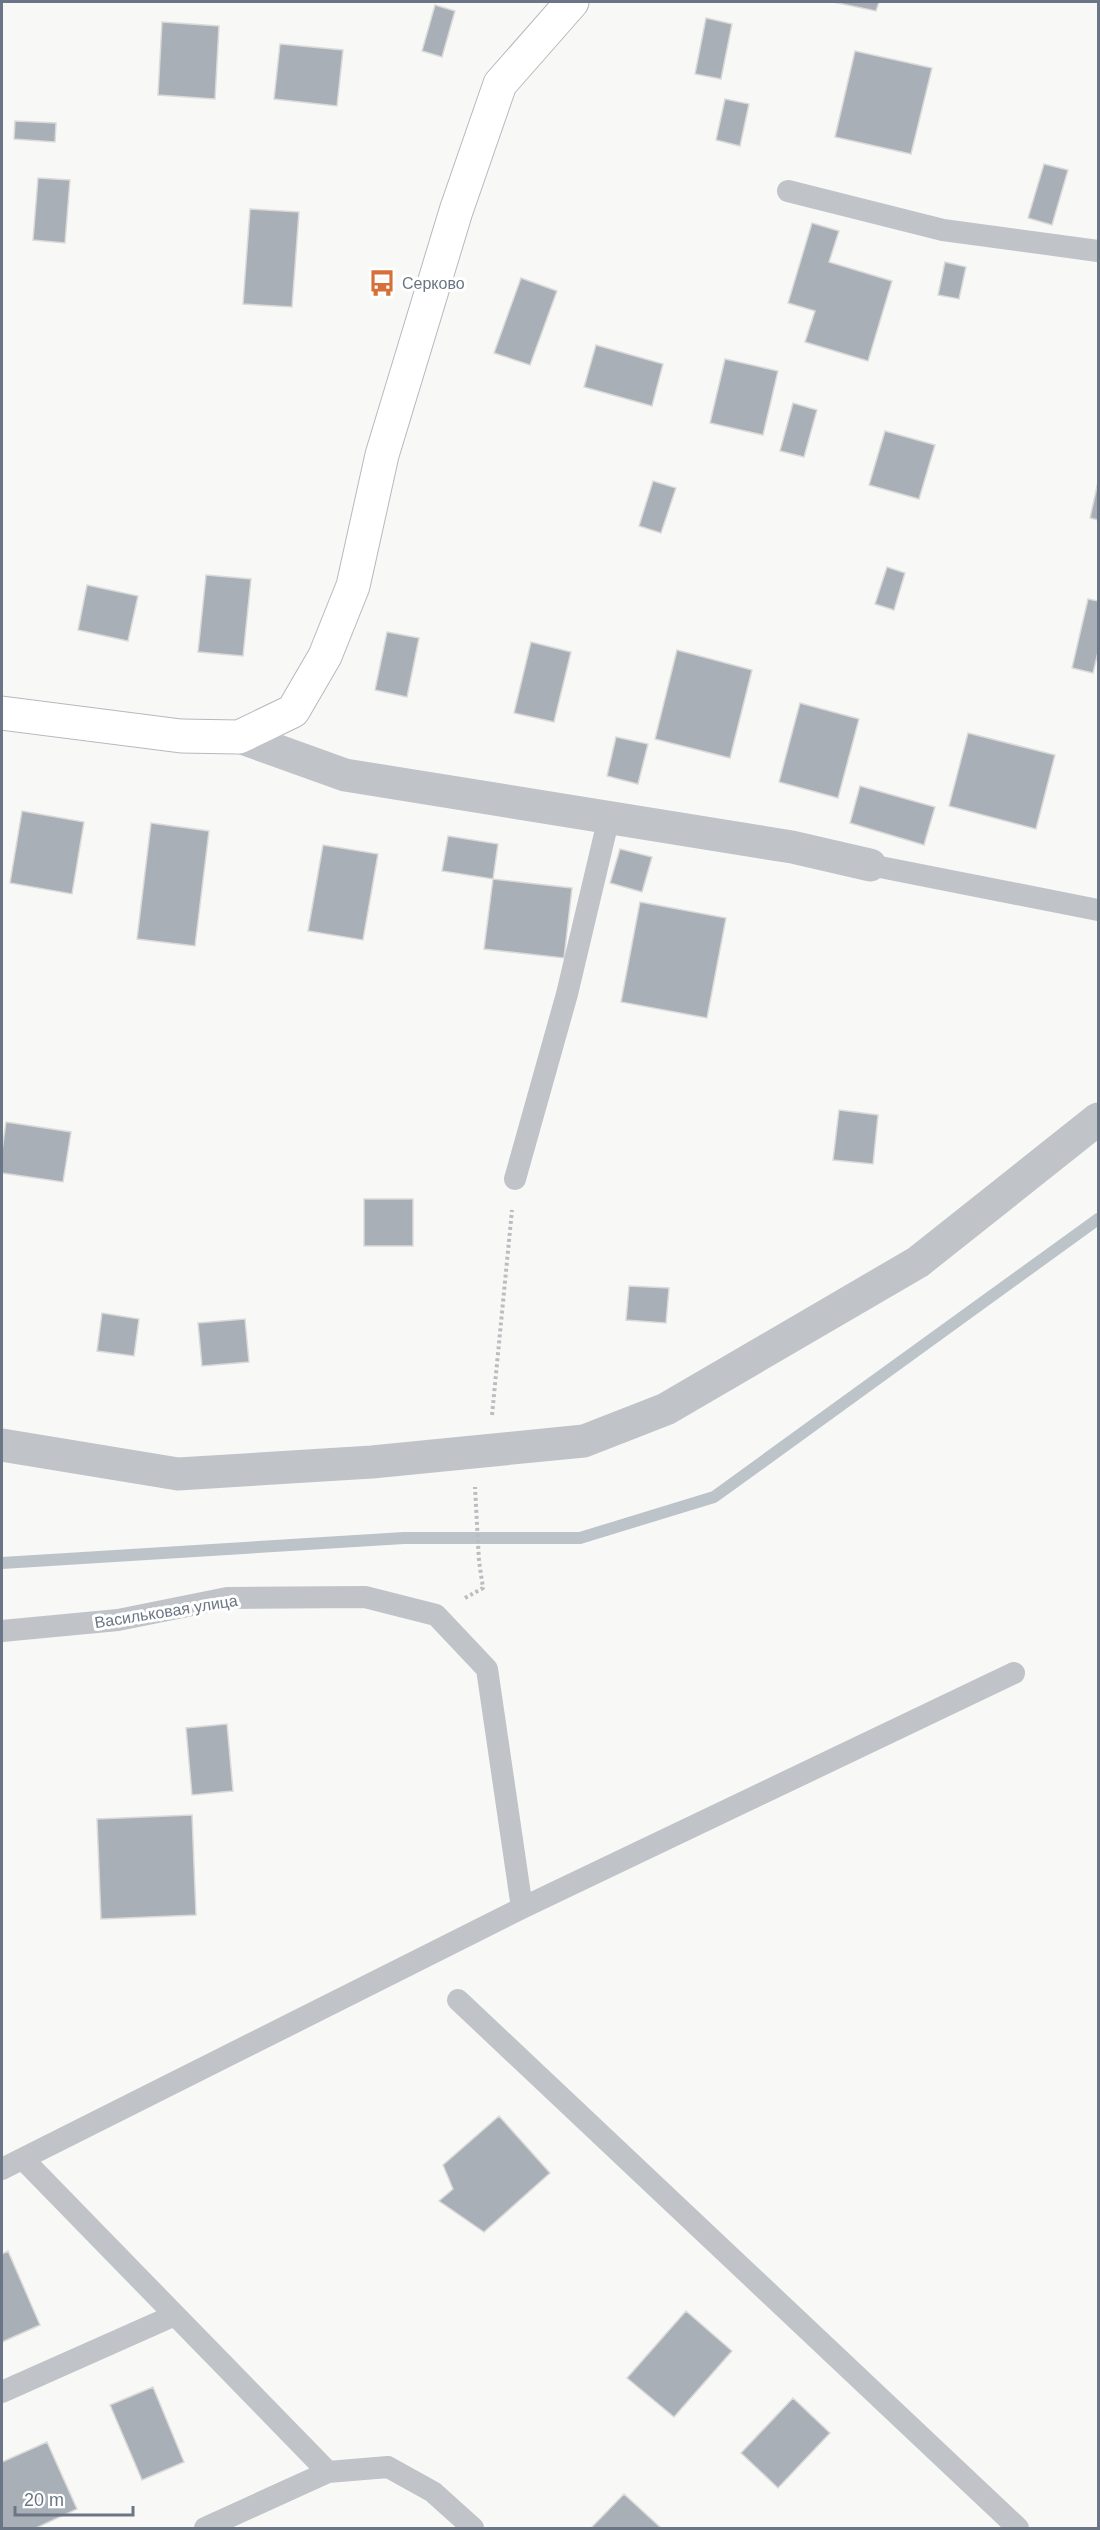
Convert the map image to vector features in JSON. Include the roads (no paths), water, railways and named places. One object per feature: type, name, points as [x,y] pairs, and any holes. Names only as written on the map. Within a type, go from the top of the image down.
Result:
[{"type":"main road","points":[[2,713],[181,736],[239,737],[293,711],[325,656],[353,586],[382,455],[456,211],[500,84],[572,2]]},
{"type":"street","points":[[239,737],[345,775],[792,847],[870,864]]},
{"type":"street","points":[[2,1445],[178,1474],[372,1462],[584,1441],[666,1409],[918,1262],[1098,1119]]},
{"type":"lane","points":[[788,191],[944,230],[1098,251]]},
{"type":"lane","points":[[515,1179],[567,994],[609,817]]},
{"type":"lane","points":[[870,864],[1098,910]]},
{"type":"lane","name":"Васильковая улица","points":[[2,1630],[117,1620],[227,1599],[364,1597],[436,1615],[488,1669],[522,1908]]},
{"type":"lane","points":[[2,2169],[522,1908],[1014,1673]]},
{"type":"lane","points":[[458,2000],[1018,2529]]},
{"type":"lane","points":[[23,2159],[328,2472]]},
{"type":"lane","points":[[2,2392],[174,2314]]},
{"type":"lane","points":[[205,2529],[328,2472],[388,2467],[434,2492],[473,2529]]},
{"type":"waterway","points":[[2,1563],[404,1538],[580,1538],[714,1497],[1098,1219]]},
{"type":"place","name":"Серково","points":[[382,283]]}]
